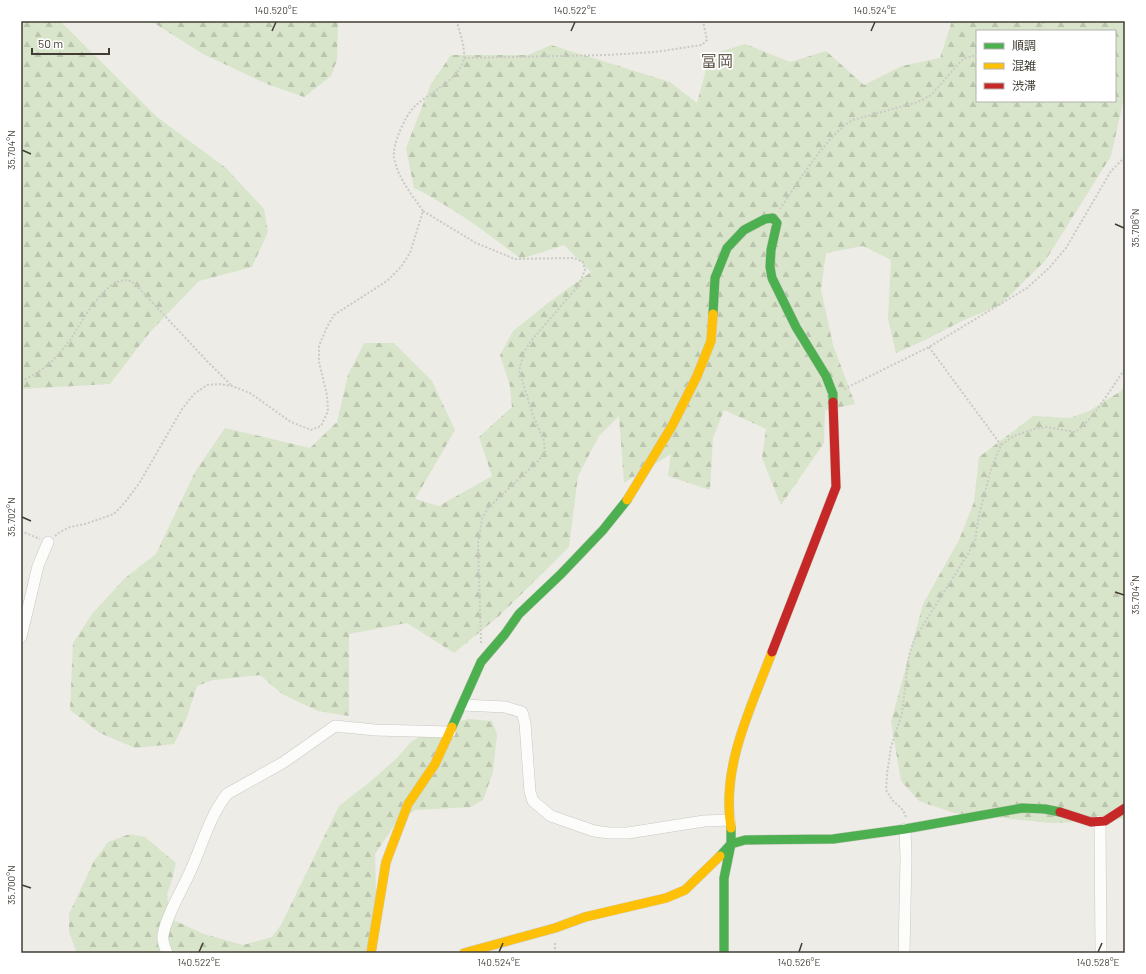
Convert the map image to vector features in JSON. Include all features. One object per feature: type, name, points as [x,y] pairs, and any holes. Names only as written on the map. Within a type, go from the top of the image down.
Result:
[{"type":"street","points":[[370,953],[386,862],[408,804],[436,764],[481,662],[505,634],[519,614],[588,546],[626,501],[672,426],[697,376],[711,341],[715,278],[727,248],[744,230],[765,219],[773,218],[777,223],[771,250],[770,267],[772,278],[796,327],[826,376],[833,394],[836,487],[744,725],[733,762],[730,779],[730,820],[732,832],[724,878],[724,953]]},
{"type":"street","points":[[21,637],[38,566],[48,542]]},
{"type":"street","points":[[463,705],[505,707],[522,712],[525,723],[530,792],[533,802],[551,816],[594,831],[628,833],[692,822],[730,820]]},
{"type":"street","points":[[167,953],[163,937],[166,923],[209,825],[227,794],[284,762],[335,726],[374,730],[450,732]]},
{"type":"street","points":[[464,953],[555,928],[585,917],[666,898],[686,890],[731,844],[745,840],[833,839],[905,829],[1022,808],[1045,809],[1091,822],[1100,822],[1105,821],[1125,808]]},
{"type":"street","points":[[1100,822],[1100,953]]},
{"type":"street","points":[[904,953],[906,858],[905,829]]},
{"type":"path","points":[[457,21],[464,58],[457,72],[447,83],[413,108],[405,120],[398,139],[394,156],[406,187],[423,211],[476,243],[515,259],[574,258],[583,262],[585,270],[579,285],[531,341],[524,352],[519,371],[533,415],[544,441],[545,451],[539,460],[488,508],[482,519],[478,543],[481,662]]},
{"type":"path","points":[[464,58],[606,55],[655,52],[702,45],[707,40],[703,21]]},
{"type":"path","points":[[1040,30],[1044,21]]},
{"type":"path","points":[[773,218],[825,145],[846,124],[853,120],[918,102],[931,95],[966,58],[976,56]]},
{"type":"path","points":[[833,394],[929,347],[1027,288],[1049,268],[1066,248],[1085,218],[1111,171],[1125,157]]},
{"type":"path","points":[[21,531],[48,542],[60,532],[70,527],[85,524],[114,514],[140,482],[182,409],[194,394],[207,386],[219,384],[232,386],[250,393],[291,422],[311,430],[321,426],[328,411],[327,395],[319,362],[319,346],[327,327],[334,315],[387,281],[401,267],[410,253],[423,211]]},
{"type":"path","points":[[21,380],[24,380],[50,363],[69,341],[87,312],[109,287],[119,280],[130,280],[232,386]]},
{"type":"path","points":[[929,347],[1001,444]]},
{"type":"path","points":[[905,829],[907,818],[903,810],[893,801],[886,790],[886,774],[891,747],[902,713],[909,654],[923,623],[975,541],[978,515],[991,469],[1001,444],[1014,436],[1034,429],[1046,427],[1075,432],[1089,419],[1125,369]]},
{"type":"green space","points":[[21,21],[60,21],[157,117],[226,168],[264,209],[268,232],[252,267],[199,281],[150,332],[110,384],[21,389]]},
{"type":"green space","points":[[151,21],[338,21],[337,60],[331,76],[304,97],[267,84],[203,54]]},
{"type":"green space","points":[[952,21],[1125,21],[1125,93],[1111,156],[1045,261],[1000,305],[962,321],[896,353],[888,319],[891,260],[863,246],[826,253],[821,290],[833,345],[855,404],[825,410],[824,443],[781,505],[762,458],[766,429],[724,410],[713,438],[710,490],[668,476],[671,454],[624,483],[619,416],[599,436],[578,476],[569,547],[499,616],[454,653],[407,623],[349,634],[349,716],[318,711],[282,694],[260,675],[213,680],[197,686],[187,717],[174,744],[135,748],[100,733],[70,710],[73,643],[92,614],[125,578],[156,554],[195,472],[225,428],[310,448],[337,422],[348,375],[364,343],[394,343],[432,381],[455,430],[415,499],[439,506],[492,476],[479,437],[512,407],[510,386],[500,355],[513,331],[548,303],[591,272],[564,245],[521,259],[456,212],[414,188],[406,148],[431,84],[451,55],[528,55],[551,45],[670,82],[697,103],[710,55],[745,44],[790,62],[826,51],[864,85],[902,66],[940,58]]},
{"type":"green space","points":[[1125,384],[1125,818],[1105,821],[1051,823],[954,813],[919,801],[901,781],[891,722],[923,604],[959,540],[974,502],[979,457],[1033,416],[1070,418],[1089,411],[1121,391]]},
{"type":"green space","points":[[468,719],[492,721],[497,734],[493,772],[483,800],[471,807],[415,810],[397,821],[375,854],[376,896],[373,953],[77,953],[69,932],[69,914],[94,861],[108,842],[130,834],[145,837],[176,863],[167,895],[171,919],[204,934],[243,945],[272,937],[281,925],[339,806],[370,782],[396,759],[410,743],[426,732]]},
{"type":"traffic: fast","points":[[713,314],[715,278],[727,248],[744,230],[765,219],[773,218],[777,223],[771,250],[770,267],[772,278],[796,327],[826,376],[833,394],[833,402]]},
{"type":"traffic: fast","points":[[452,727],[481,662],[505,634],[519,614],[561,574],[603,530],[627,500]]},
{"type":"traffic: fast","points":[[720,856],[731,844],[745,840],[833,839],[905,829],[1022,808],[1045,809],[1060,812]]},
{"type":"traffic: fast","points":[[724,953],[724,878],[731,844],[731,828]]},
{"type":"traffic: slow","points":[[627,500],[672,426],[697,376],[711,341],[713,314]]},
{"type":"traffic: slow","points":[[731,828],[729,805],[730,782],[734,760],[747,716],[772,652]]},
{"type":"traffic: slow","points":[[371,953],[386,862],[408,804],[435,764],[452,727]]},
{"type":"traffic: slow","points":[[464,953],[555,928],[585,917],[666,898],[685,890],[720,856]]},
{"type":"traffic: jam","points":[[772,652],[836,487],[833,402]]},
{"type":"traffic: jam","points":[[1060,812],[1091,822],[1105,821],[1125,808]]},
{"type":"district","name":"富岡","points":[[717,60]]}]
